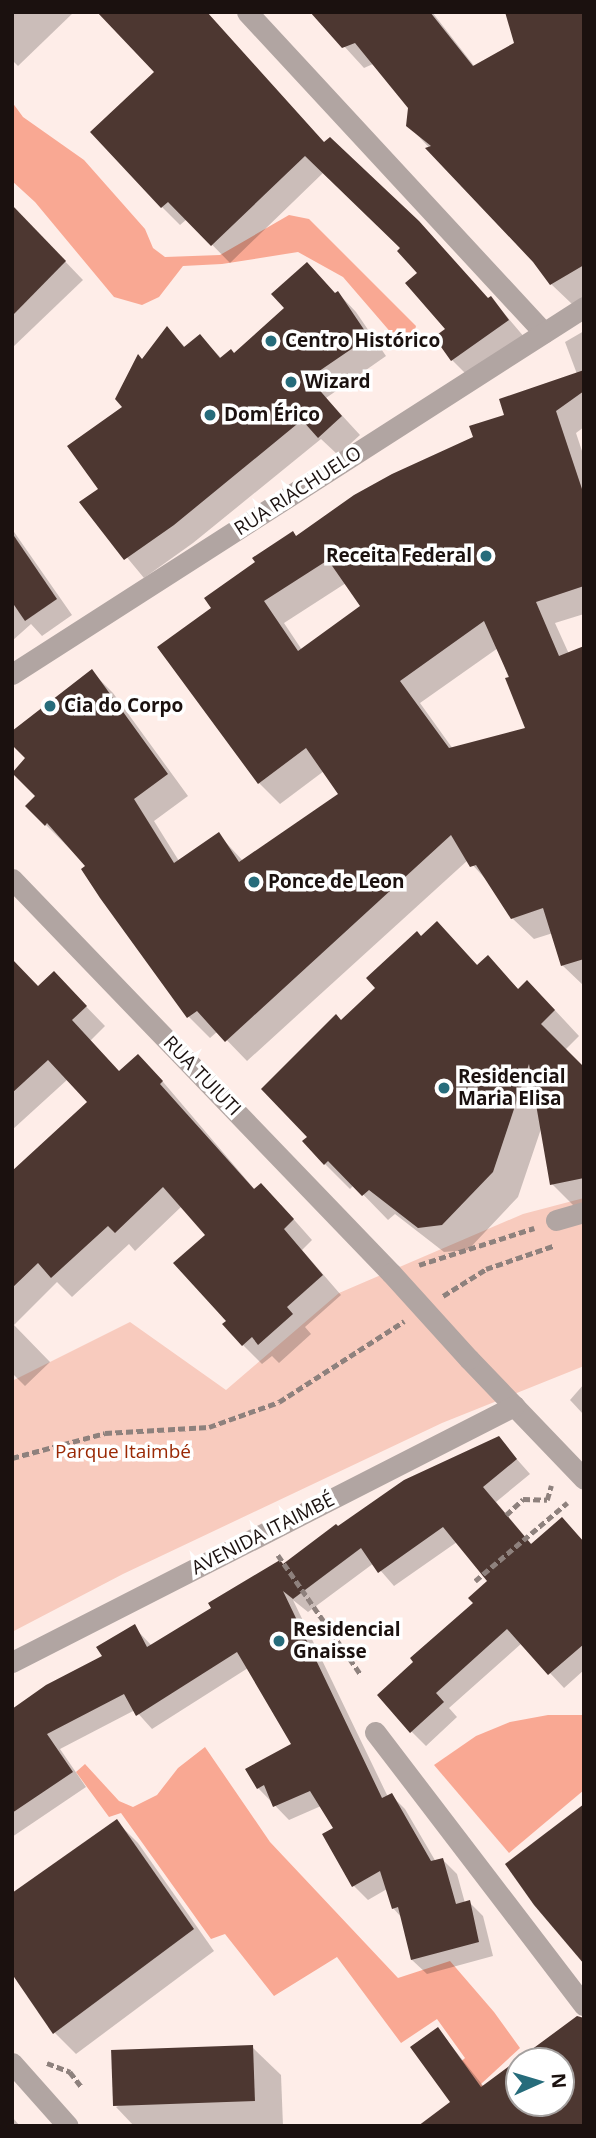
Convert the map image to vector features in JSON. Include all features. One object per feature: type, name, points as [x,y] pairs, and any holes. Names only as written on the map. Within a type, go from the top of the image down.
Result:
[{"type":"street","points":[[247,12],[544,333]]},
{"type":"street","name":"RUA RIACHUELO","points":[[12,674],[584,307]]},
{"type":"street","name":"RUA TUIUTI","points":[[12,879],[391,1273],[514,1406]]},
{"type":"street","points":[[556,1220],[584,1212]]},
{"type":"street","points":[[514,1406],[584,1479]]},
{"type":"street","name":"AVENIDA ITAIMBÉ","points":[[12,1662],[514,1406]]},
{"type":"street","points":[[374,1732],[584,2005]]},
{"type":"street","points":[[12,2063],[68,2126]]},
{"type":"path","points":[[391,1273],[556,1220]]},
{"type":"path","points":[[432,1303],[486,1269],[563,1243]]},
{"type":"path","points":[[12,1458],[105,1433],[209,1427],[279,1402],[410,1317]]},
{"type":"path","points":[[506,1514],[523,1499],[547,1500],[551,1486]]},
{"type":"path","points":[[475,1581],[567,1503]]},
{"type":"path","points":[[263,1534],[361,1675]]},
{"type":"green space","name":"Parque Itaimbé","points":[[584,1198],[584,1366],[442,1423],[123,1574],[12,1632],[12,1381],[130,1322],[226,1390],[339,1293],[523,1214]]},
{"type":"shaded area","points":[[12,102],[23,117],[84,160],[145,229],[153,248],[165,257],[220,255],[289,215],[309,219],[416,326],[413,338],[393,335],[343,277],[298,252],[222,264],[183,266],[159,297],[142,305],[114,297],[35,202],[12,181]]},
{"type":"shaded area","points":[[548,1715],[584,1715],[584,1790],[509,1853],[434,1765],[476,1736],[510,1722]]},
{"type":"shaded area","points":[[205,1747],[270,1842],[398,1978],[450,1961],[494,2012],[519,2047],[505,2047],[505,2062],[481,2084],[512,2126],[437,2083],[465,2058],[437,2019],[401,2043],[337,1957],[274,1996],[225,1934],[211,1939],[121,1813],[109,1817],[76,1772],[85,1764],[119,1801],[133,1807],[157,1795],[178,1768]]},
{"type":"building","points":[[97,12],[207,12],[324,142],[330,137],[419,221],[488,298],[491,296],[509,320],[451,361],[434,337],[445,329],[405,283],[417,273],[397,251],[400,248],[305,156],[211,246],[168,202],[161,208],[90,132],[154,72]]},
{"type":"building","points":[[310,12],[430,12],[473,66],[514,43],[505,12],[584,12],[584,265],[550,285],[533,262],[425,148],[431,146],[406,126],[408,108],[355,43],[342,48]]},
{"type":"building","points":[[12,205],[66,261],[12,316]]},
{"type":"building","points":[[307,262],[335,293],[338,291],[369,337],[309,378],[342,416],[318,438],[302,420],[174,525],[124,560],[79,502],[98,489],[67,446],[122,407],[115,399],[138,354],[142,359],[167,326],[184,347],[200,334],[220,358],[231,349],[234,353],[284,308],[271,294]]},
{"type":"building","points":[[584,370],[584,391],[556,411],[584,495],[584,586],[536,602],[559,656],[584,646],[584,959],[561,966],[543,908],[511,919],[476,865],[470,867],[451,835],[225,1042],[197,1011],[187,1018],[100,898],[81,869],[85,866],[47,823],[45,826],[25,806],[35,796],[12,773],[25,758],[12,745],[12,731],[92,669],[168,774],[134,799],[174,863],[219,832],[239,862],[338,794],[306,748],[258,784],[157,647],[211,608],[204,598],[255,562],[252,558],[293,531],[296,536],[354,495],[392,474],[473,437],[469,426],[504,415],[499,399]],"holes":[[[328,560],[360,606],[298,651],[264,601]],[[484,621],[509,677],[505,678],[525,728],[449,748],[400,681]]]},
{"type":"building","points":[[12,533],[57,599],[25,621],[12,602]]},
{"type":"building","points":[[437,921],[477,965],[488,955],[518,989],[527,980],[555,1010],[541,1024],[584,1067],[584,1178],[550,1185],[529,1064],[493,1172],[442,1225],[418,1228],[369,1190],[362,1196],[328,1161],[324,1165],[302,1141],[307,1137],[261,1089],[336,1014],[341,1020],[375,988],[366,978],[417,931],[421,936]]},
{"type":"building","points":[[12,959],[38,986],[54,971],[87,1006],[72,1020],[119,1071],[138,1054],[163,1081],[160,1084],[254,1189],[261,1183],[294,1219],[284,1229],[323,1275],[287,1307],[293,1314],[258,1345],[252,1337],[242,1346],[222,1324],[226,1321],[173,1263],[205,1235],[163,1187],[115,1233],[108,1226],[51,1278],[38,1263],[12,1288],[12,1171],[87,1102],[48,1060],[12,1093]]},
{"type":"building","points":[[499,1436],[517,1459],[483,1487],[531,1544],[562,1517],[584,1542],[584,1644],[548,1675],[507,1629],[436,1693],[444,1702],[410,1733],[377,1695],[413,1662],[410,1658],[473,1603],[468,1598],[487,1581],[443,1527],[378,1573],[361,1548],[293,1599],[283,1591],[382,1798],[392,1793],[431,1861],[443,1858],[456,1904],[470,1900],[479,1942],[411,1960],[398,1907],[392,1909],[380,1871],[352,1887],[322,1834],[333,1828],[310,1791],[273,1807],[264,1785],[257,1789],[245,1769],[291,1744],[237,1652],[136,1716],[124,1694],[47,1734],[73,1772],[12,1813],[12,1709],[46,1685],[102,1656],[96,1647],[135,1624],[147,1647],[211,1608],[208,1603],[280,1560],[283,1564],[336,1524],[338,1526],[404,1480]]},
{"type":"building","points":[[584,1804],[584,1964],[534,1905],[505,1864]]},
{"type":"building","points":[[117,1819],[194,1929],[53,2034],[12,1974],[12,1893]]},
{"type":"building","points":[[577,2016],[584,2018],[584,2126],[418,2126],[450,2102],[410,2047],[438,2027],[481,2087],[505,2069],[505,2117],[575,2117],[575,2047],[535,2047]]},
{"type":"building","points":[[253,2045],[255,2101],[113,2106],[111,2050]]},
{"type":"place","name":"Centro Histórico","points":[[271,341]]},
{"type":"place","name":"Wizard","points":[[291,382]]},
{"type":"place","name":"Dom Érico","points":[[210,415]]},
{"type":"place","name":"Receita Federal","points":[[486,556]]},
{"type":"place","name":"Cia do Corpo","points":[[50,706]]},
{"type":"place","name":"Ponce de Leon","points":[[254,882]]},
{"type":"place","name":"Residencial Maria Elisa","points":[[444,1088]]},
{"type":"place","name":"Residencial Gnaisse","points":[[279,1641]]}]
